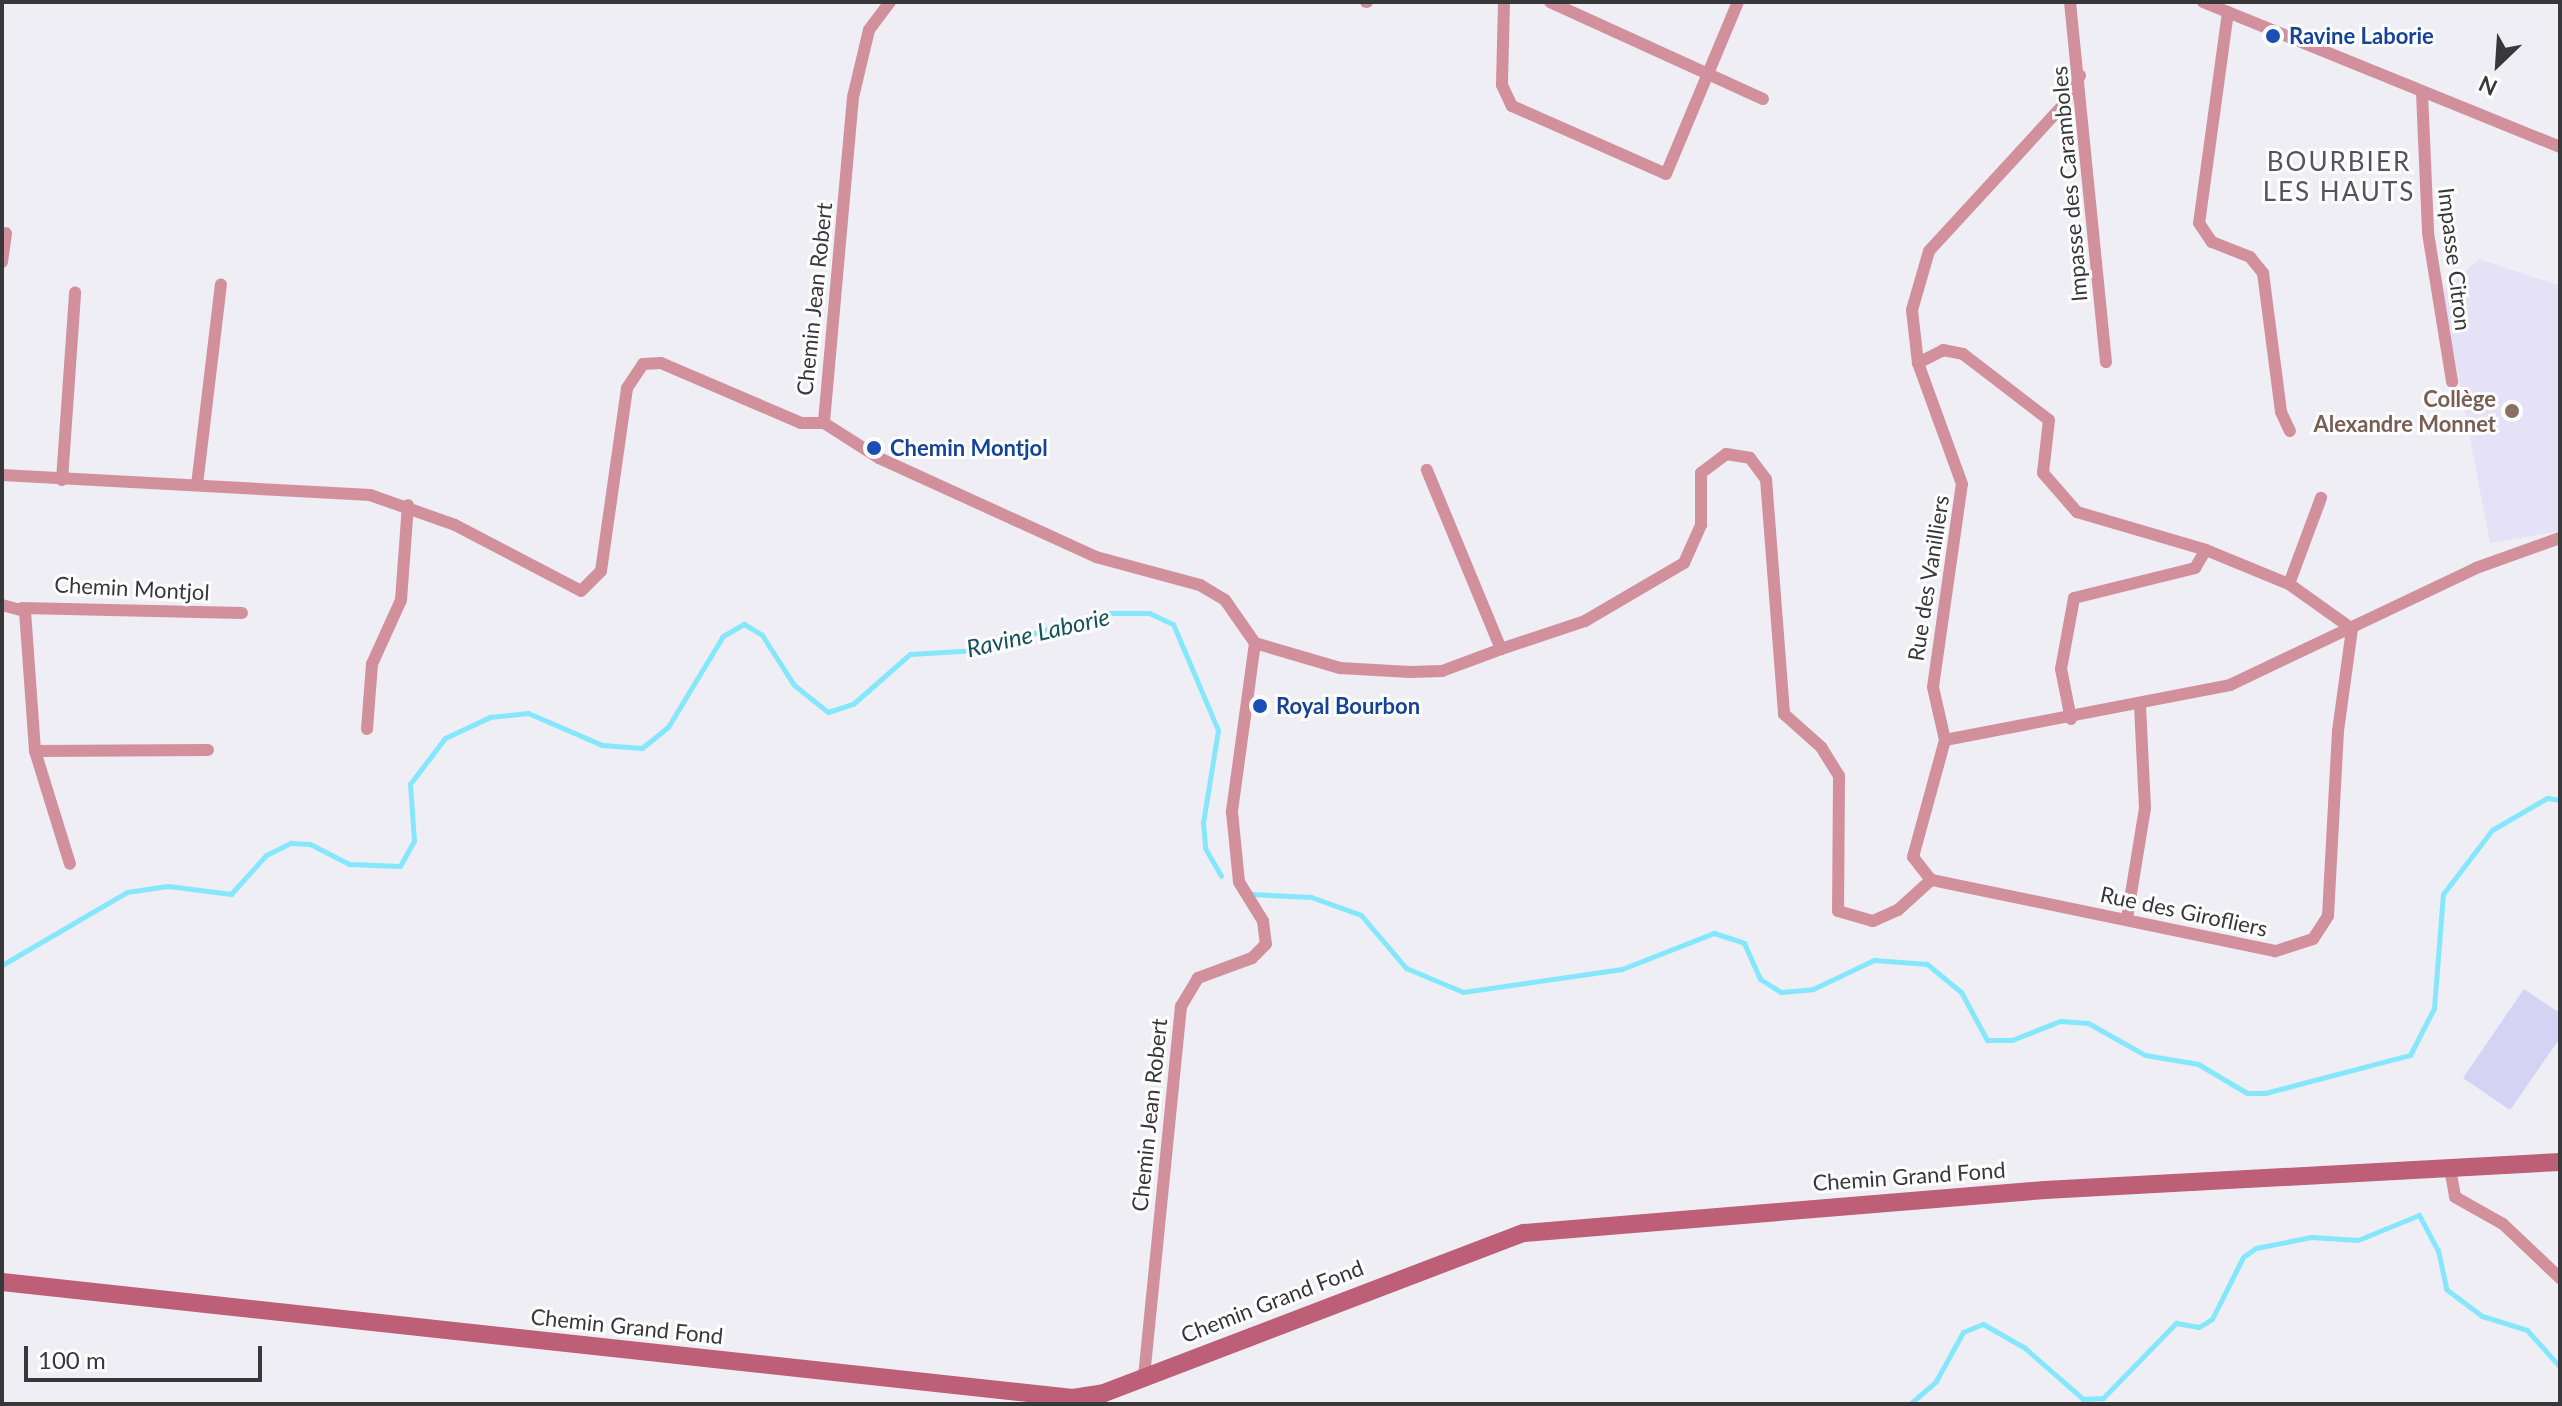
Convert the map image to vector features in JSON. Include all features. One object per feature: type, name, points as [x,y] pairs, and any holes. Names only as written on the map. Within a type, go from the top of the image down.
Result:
[{"type":"street","name":"Chemin Jean Robert","points":[[890,2],[869,30],[853,97],[824,423],[879,458],[1096,557],[1200,585],[1225,600],[1255,643],[1232,812],[1239,882],[1263,921],[1266,944],[1252,958],[1198,978],[1181,1006],[1144,1377]]},
{"type":"street","points":[[1504,2],[1502,85],[1512,106],[1656,172],[1673,170],[1738,2]]},
{"type":"street","points":[[1550,2],[1763,99]]},
{"type":"street","name":"Impasse des Caramboles","points":[[2070,2],[2080,76],[2106,362]]},
{"type":"street","points":[[2203,2],[2560,147]]},
{"type":"street","points":[[2228,12],[2199,223],[2212,242],[2250,257],[2263,273],[2281,412],[2290,431]]},
{"type":"street","name":"Rue des Vanilliers","points":[[1945,740],[1933,687],[1962,484],[1918,363],[1912,310],[1929,251],[2066,102],[2080,76]]},
{"type":"street","name":"Impasse Citron","points":[[2422,93],[2428,233],[2452,382]]},
{"type":"street","points":[[2,262],[6,233]]},
{"type":"street","points":[[197,485],[221,284]]},
{"type":"street","points":[[62,480],[75,292]]},
{"type":"street","points":[[1918,363],[1943,350],[1963,354],[2049,420],[2043,473],[2077,512],[2206,550],[2289,584],[2352,629]]},
{"type":"street","points":[[2,475],[370,495],[408,505],[581,591],[601,571],[627,388],[643,364],[661,363],[801,423],[824,423]]},
{"type":"street","points":[[1255,643],[1340,668],[1442,671],[1585,621],[1684,563],[1701,525],[1701,473],[1726,454],[1750,458],[1766,479],[1784,714],[1821,747],[1839,776],[1838,911],[1873,921],[1898,910],[1931,880],[1913,857],[1945,740],[2140,706],[2230,685],[2476,568],[2560,538]]},
{"type":"street","points":[[1427,470],[1501,649]]},
{"type":"street","points":[[2289,584],[2321,498]]},
{"type":"street","points":[[367,729],[372,664],[401,600],[408,505]]},
{"type":"street","points":[[2071,719],[2061,669],[2074,598],[2195,568],[2206,550]]},
{"type":"street","name":"Chemin Montjol","points":[[2,605],[242,613]]},
{"type":"street","name":"Chemin Montjol","points":[[22,608],[35,751],[70,864]]},
{"type":"street","name":"Rue des Girofliers","points":[[1931,880],[2127,918],[2275,951],[2313,939],[2333,897],[2336,762],[2352,629]]},
{"type":"street","points":[[2127,918],[2145,808],[2140,706]]},
{"type":"street","points":[[35,751],[208,750]]},
{"type":"street","name":"Chemin Grand Fond","points":[[2,1282],[1035,1395],[1090,1396],[1524,1233],[1818,1206],[2560,1162]]},
{"type":"street","points":[[2450,1168],[2455,1197],[2503,1224],[2560,1278]]},
{"type":"shaded area","name":"Collège Alexandre Monnet","points":[[2479,259],[2560,286],[2560,531],[2490,543],[2442,291]]},
{"type":"shaded area","points":[[2524,989],[2560,1013],[2560,1038],[2510,1110],[2463,1078]]},
{"type":"waterway","name":"Ravine Laborie","points":[[2,965],[127,892],[168,886],[231,894],[266,855],[291,843],[310,844],[349,864],[400,866],[414,841],[410,784],[445,738],[490,717],[528,713],[602,745],[642,748],[668,727],[723,636],[744,624],[762,635],[794,685],[828,712],[853,704],[910,654],[977,650],[1103,613],[1149,613],[1173,624],[1218,730],[1203,823],[1205,848],[1221,876]]},
{"type":"waterway","name":"Ravine Laborie","points":[[1251,894],[1311,897],[1361,915],[1406,968],[1463,992],[1622,969],[1714,933],[1744,943],[1760,979],[1781,992],[1813,989],[1874,960],[1927,964],[1961,992],[1987,1040],[2012,1040],[2060,1021],[2088,1023],[2145,1055],[2198,1064],[2247,1093],[2265,1093],[2410,1055],[2434,1008],[2443,894],[2492,830],[2547,798],[2560,800]]},
{"type":"waterway","points":[[1910,1404],[1936,1381],[1963,1332],[1983,1324],[2025,1348],[2083,1399],[2103,1398],[2176,1323],[2199,1327],[2212,1319],[2243,1257],[2256,1248],[2311,1237],[2358,1240],[2419,1215],[2438,1250],[2446,1289],[2482,1316],[2527,1330],[2560,1367]]},
{"type":"place","name":"Ravine Laborie","points":[[2273,36]]},
{"type":"place","name":"Collège Alexandre Monnet","points":[[2512,411]]},
{"type":"place","name":"Chemin Montjol","points":[[874,448]]},
{"type":"place","name":"Royal Bourbon","points":[[1260,706]]},
{"type":"district","name":"BOURBIER LES HAUTS","points":[[2339,177]]}]
